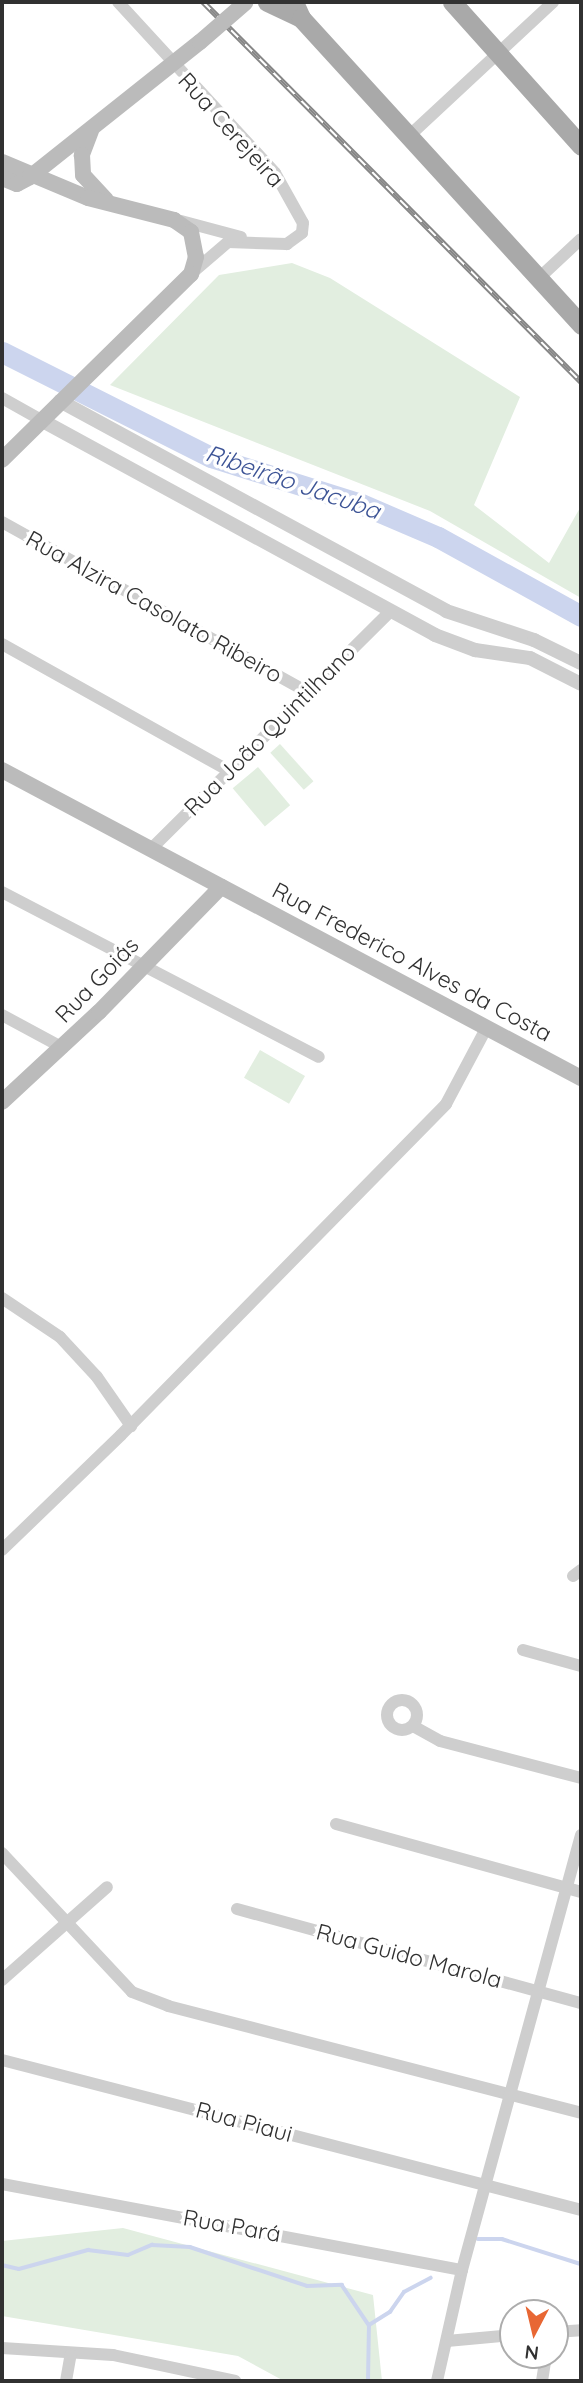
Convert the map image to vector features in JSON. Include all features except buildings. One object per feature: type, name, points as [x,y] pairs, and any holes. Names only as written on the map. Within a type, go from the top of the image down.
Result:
[{"type":"main road","points":[[2,178],[17,184],[30,177],[172,65],[246,2]]},
{"type":"main road","points":[[267,2],[297,10],[581,325]]},
{"type":"main road","points":[[452,2],[581,146]]},
{"type":"main road","points":[[93,128],[82,155],[83,175],[110,203]]},
{"type":"main road","points":[[2,162],[30,177],[110,203],[174,219],[196,243],[191,274],[63,397],[2,460]]},
{"type":"main road","name":"Rua Frederico Alves da Costa","points":[[2,770],[581,1078]]},
{"type":"main road","name":"Rua Goiás","points":[[2,1102],[63,1048],[221,887]]},
{"type":"street","name":"Rua Cerejeira","points":[[118,2],[172,65],[275,173],[299,209],[303,223],[296,241],[228,242],[191,274]]},
{"type":"street","points":[[409,136],[553,2]]},
{"type":"street","name":"Rua Cerejeira","points":[[174,219],[265,243]]},
{"type":"street","points":[[539,278],[581,239]]},
{"type":"street","points":[[63,397],[420,597],[581,663]]},
{"type":"street","points":[[2,398],[407,619],[475,650],[530,658],[581,684]]},
{"type":"street","name":"Rua Alzira Casolato Ribeiro","points":[[2,522],[307,692]]},
{"type":"street","points":[[375,602],[389,580]]},
{"type":"street","points":[[407,619],[420,597]]},
{"type":"street","name":"Rua João Quintilhano","points":[[150,850],[227,770],[391,611]]},
{"type":"street","points":[[2,644],[227,770]]},
{"type":"street","points":[[2,891],[319,1057]]},
{"type":"street","points":[[2,1014],[63,1048]]},
{"type":"street","points":[[2,1550],[131,1426],[446,1104],[487,1027]]},
{"type":"street","points":[[2,1298],[60,1337],[97,1377],[131,1426]]},
{"type":"street","points":[[523,1650],[581,1666]]},
{"type":"street","points":[[413,1726],[440,1741],[581,1778]]},
{"type":"street","points":[[336,1824],[581,1892]]},
{"type":"street","points":[[437,2381],[462,2270],[581,1835]]},
{"type":"street","points":[[2,1853],[64,1923],[132,1992],[168,2006],[581,2113]]},
{"type":"street","points":[[2,1980],[107,1887]]},
{"type":"street","name":"Rua Guido Marola","points":[[237,1909],[581,2003]]},
{"type":"street","name":"Rua Piaui","points":[[2,2060],[581,2210]]},
{"type":"street","name":"Rua Pará","points":[[2,2184],[462,2270]]},
{"type":"street","points":[[447,2340],[499,2336]]},
{"type":"street","points":[[2,2348],[113,2355],[235,2381]]},
{"type":"street","points":[[66,2381],[71,2354]]},
{"type":"green space","points":[[292,263],[330,278],[520,397],[474,505],[549,563],[581,506],[581,598],[430,511],[110,385],[219,275]]},
{"type":"green space","points":[[280,744],[313,781],[304,790],[270,753]]},
{"type":"green space","points":[[258,767],[290,805],[265,827],[233,788]]},
{"type":"green space","points":[[260,1050],[305,1076],[289,1104],[244,1078]]},
{"type":"green space","points":[[123,2228],[373,2295],[382,2381],[284,2381],[238,2356],[2,2316],[2,2241]]},
{"type":"waterway","name":"Ribeirão Jacuba","points":[[2,352],[211,457],[361,504],[438,537],[581,616]]},
{"type":"waterway","points":[[478,2239],[502,2239],[581,2264]]},
{"type":"waterway","points":[[2,2265],[19,2269],[88,2250],[128,2255],[152,2245],[190,2247],[307,2286],[342,2285],[369,2325],[390,2312],[404,2292],[430,2278]]},
{"type":"waterway","points":[[368,2381],[369,2325]]},
{"type":"railway","points":[[203,2],[581,382]]}]
